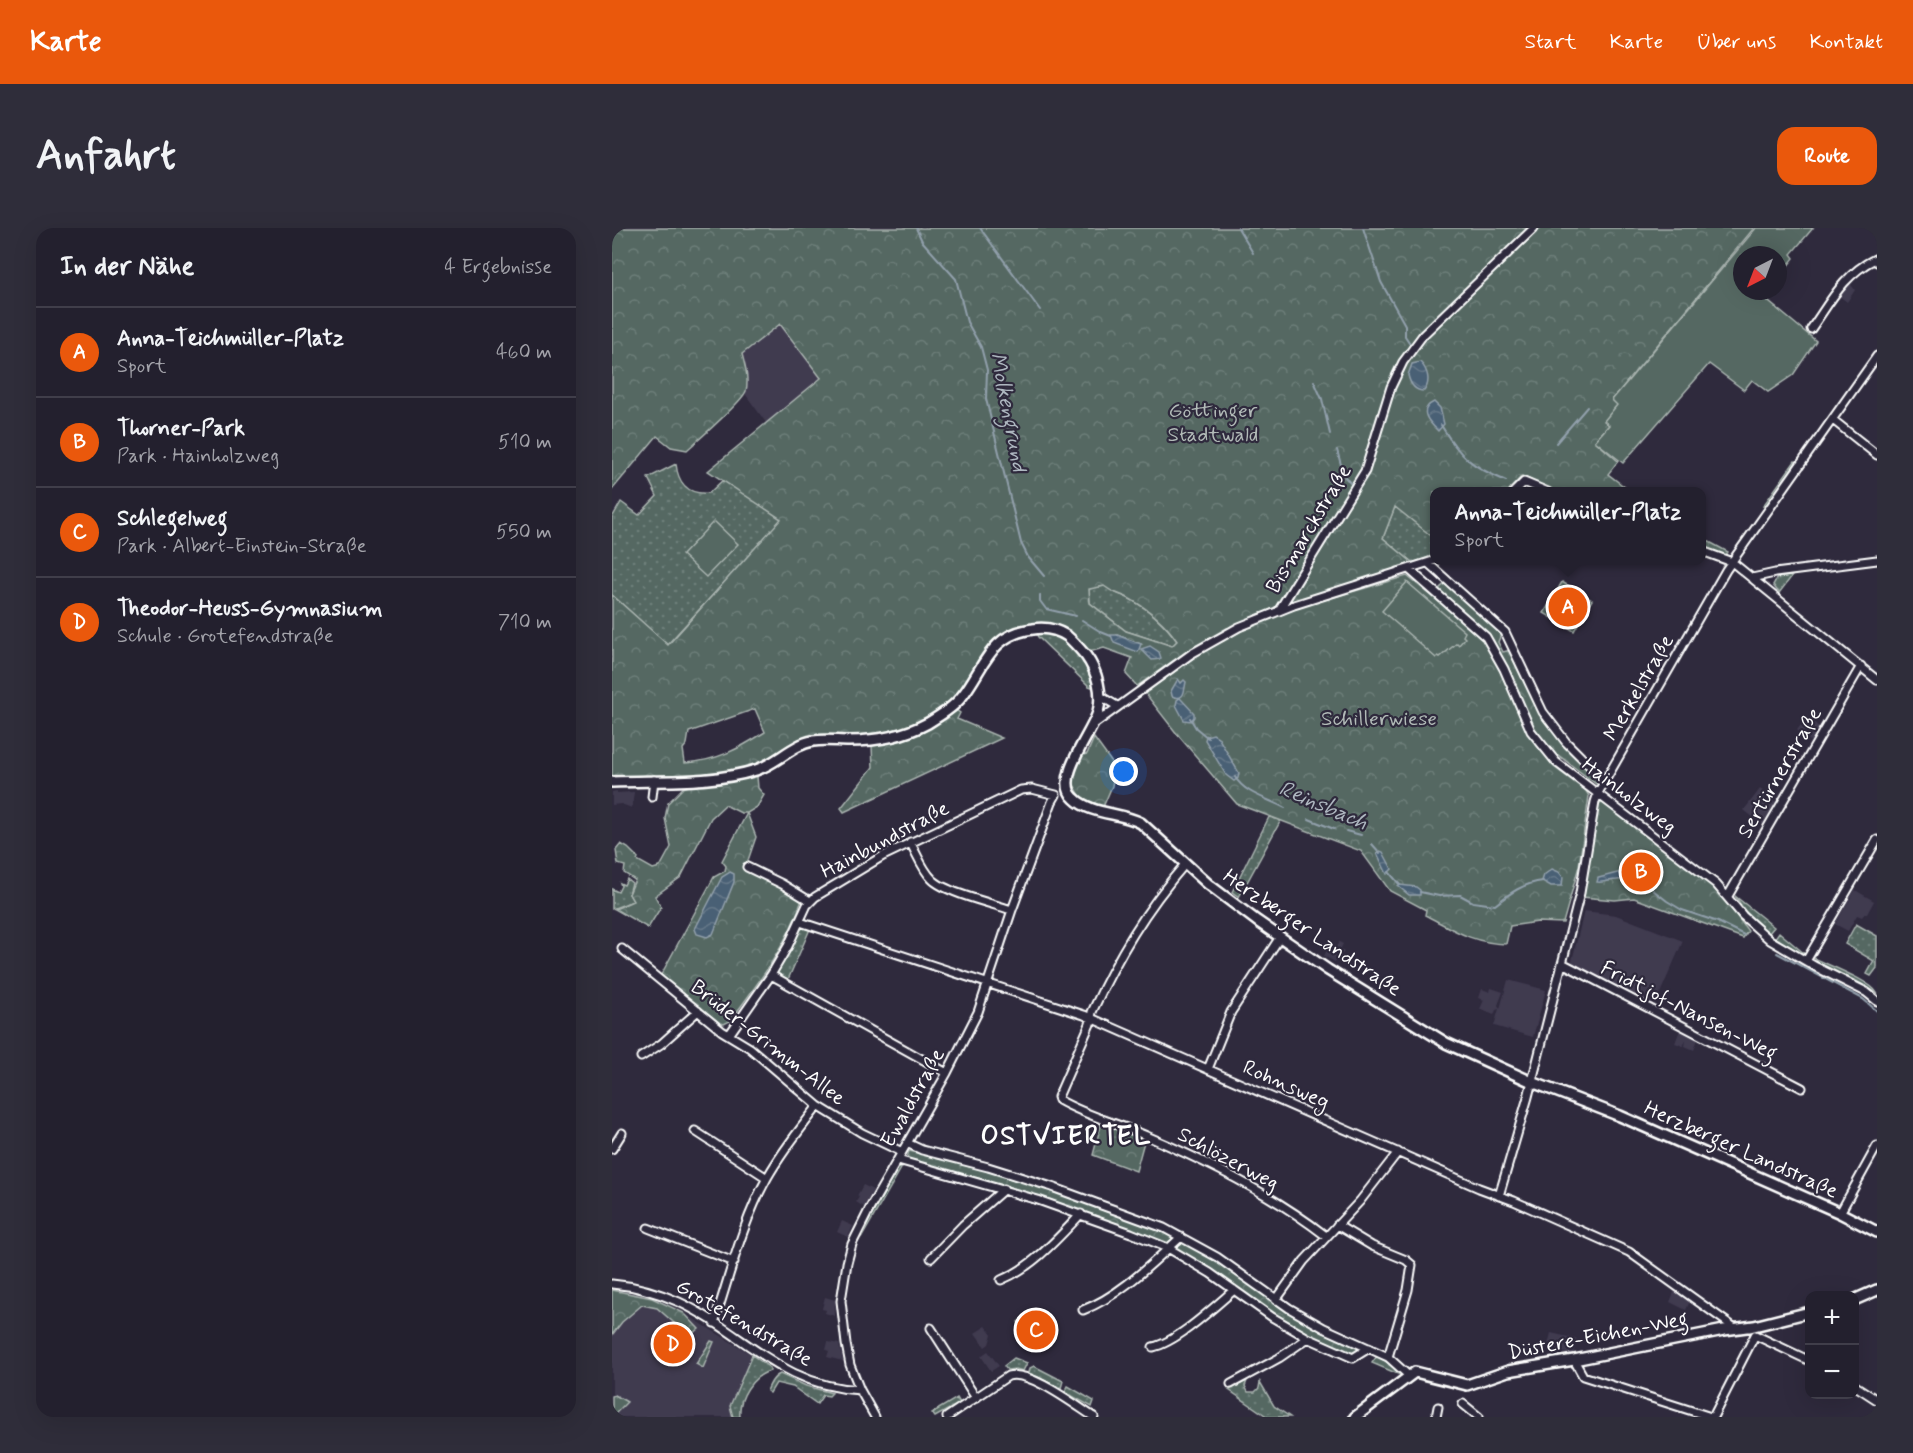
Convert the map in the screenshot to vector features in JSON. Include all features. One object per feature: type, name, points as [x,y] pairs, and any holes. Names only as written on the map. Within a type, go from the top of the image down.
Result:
[{"type":"street","name":"Bismarckstraße","points":[[1093,725],[1200,648],[1239,627],[1279,610],[1365,471],[1391,387],[1403,362],[1424,335],[1534,228]]},
{"type":"street","points":[[1811,329],[1849,275],[1860,266],[1875,259],[1877,262]]},
{"type":"street","name":"Merkelstraße","points":[[1499,1196],[1532,1082],[1580,893],[1598,793],[1732,562],[1877,356]]},
{"type":"street","points":[[1833,420],[1877,455]]},
{"type":"street","points":[[1519,487],[1524,482],[1536,487]]},
{"type":"street","points":[[1706,553],[1732,562],[1877,680]]},
{"type":"street","points":[[1752,578],[1783,571],[1877,560]]},
{"type":"street","points":[[1279,610],[1430,563]]},
{"type":"street","name":"Hainholzweg","points":[[1435,565],[1505,632],[1543,712],[1566,742],[1605,781]]},
{"type":"street","name":"Hainholzweg","points":[[1410,570],[1486,637],[1504,669],[1531,731],[1556,762],[1716,884],[1743,916],[1780,947],[1866,992],[1877,1001]]},
{"type":"street","points":[[612,782],[720,778],[758,769],[811,741],[872,740],[907,732],[952,708],[979,667],[995,647],[1009,636],[1028,629],[1048,628],[1056,630],[1076,644],[1095,672],[1100,696],[1093,725],[1069,774],[1066,785],[1068,791],[1056,795]]},
{"type":"street","name":"Sertürnerstraße","points":[[1728,896],[1861,666]]},
{"type":"street","points":[[1100,696],[1117,706]]},
{"type":"street","points":[[652,797],[654,780]]},
{"type":"street","name":"Hainbundstraße","points":[[729,1035],[771,975],[810,901],[858,869],[1021,790],[1032,789],[1056,795]]},
{"type":"street","name":"Herzberger Landstraße","points":[[1068,791],[1080,803],[1141,823],[1232,903],[1434,1037],[1532,1082],[1620,1116],[1840,1213],[1877,1232]]},
{"type":"street","name":"Ewaldstraße","points":[[874,1417],[850,1365],[846,1344],[841,1301],[844,1273],[852,1244],[947,1073],[978,1012],[1012,910],[1056,795]]},
{"type":"street","points":[[1806,961],[1877,840]]},
{"type":"street","points":[[910,842],[926,872],[935,882],[950,890],[1012,910]]},
{"type":"street","points":[[1091,1018],[1125,944],[1155,901],[1186,863]]},
{"type":"street","points":[[747,867],[810,901]]},
{"type":"street","name":"Rohnsweg","points":[[800,922],[1091,1018],[1629,1252],[1735,1328]]},
{"type":"street","points":[[1208,1069],[1231,1012],[1280,937]]},
{"type":"street","name":"Brüder-Grimm-Allee","points":[[622,950],[729,1035],[750,1048],[818,1106],[862,1133],[902,1152]]},
{"type":"street","name":"Fridtjof-Nansen-Weg","points":[[1562,963],[1802,1088]]},
{"type":"street","points":[[771,975],[947,1073]]},
{"type":"street","points":[[641,1057],[661,1044],[698,1011]]},
{"type":"street","name":"Schlözerweg","points":[[1091,1018],[1058,1097],[1059,1100],[1208,1164],[1291,1211],[1326,1236]]},
{"type":"street","points":[[714,1323],[752,1212],[767,1178],[793,1138],[818,1106]]},
{"type":"street","points":[[694,1131],[767,1178]]},
{"type":"street","points":[[612,1149],[622,1132]]},
{"type":"street","points":[[907,1143],[922,1150],[1052,1186],[1123,1212],[1181,1237],[1216,1257],[1276,1300],[1324,1328],[1388,1357],[1409,1376],[1355,1417]]},
{"type":"street","points":[[1840,1213],[1877,1146]]},
{"type":"street","points":[[1276,1300],[1304,1261],[1360,1201],[1398,1152]]},
{"type":"street","points":[[898,1160],[1004,1189],[1081,1214],[1168,1248],[1193,1262],[1272,1317],[1308,1338],[1353,1358],[1370,1348]]},
{"type":"street","points":[[931,1258],[963,1225],[1004,1189]]},
{"type":"street","points":[[1001,1280],[1016,1274],[1032,1261],[1081,1214]]},
{"type":"street","points":[[1337,1225],[1371,1246],[1406,1260],[1412,1265],[1408,1290],[1388,1357]]},
{"type":"street","points":[[648,1228],[734,1262]]},
{"type":"street","points":[[1083,1310],[1096,1305],[1119,1289],[1181,1237]]},
{"type":"street","name":"Grotefendstraße","points":[[612,1284],[657,1292],[681,1303],[793,1374],[825,1385],[860,1390]]},
{"type":"street","points":[[1152,1347],[1162,1345],[1191,1326],[1234,1290]]},
{"type":"street","points":[[1859,1298],[1877,1290]]},
{"type":"street","name":"Düstere-Eichen-Weg","points":[[1409,1376],[1420,1372],[1470,1385],[1508,1371],[1735,1328],[1755,1330],[1805,1313]]},
{"type":"street","points":[[931,1328],[976,1398]]},
{"type":"street","points":[[1574,1360],[1583,1376],[1712,1417],[1755,1330],[1805,1359]]},
{"type":"street","points":[[1231,1384],[1279,1358],[1308,1338]]},
{"type":"street","points":[[947,1417],[1008,1376],[1017,1374],[1042,1385],[1083,1414],[1094,1417]]},
{"type":"street","points":[[1859,1388],[1877,1400]]},
{"type":"street","points":[[1463,1404],[1479,1417]]},
{"type":"street","points":[[1436,1417],[1438,1407]]},
{"type":"shaded area","points":[[1848,281],[1855,290],[1847,302],[1838,295]]},
{"type":"shaded area","points":[[780,324],[821,379],[767,424],[746,395],[747,373],[742,354]]},
{"type":"shaded area","points":[[1812,721],[1820,728],[1812,743],[1797,730],[1801,725],[1806,729]]},
{"type":"shaded area","points":[[1760,789],[1777,803],[1764,826],[1744,810]]},
{"type":"shaded area","points":[[617,791],[617,793],[634,792],[632,808],[621,804],[612,805],[612,792]]},
{"type":"shaded area","points":[[1855,890],[1874,901],[1867,914],[1865,913],[1862,917],[1857,915],[1848,931],[1835,924]]},
{"type":"shaded area","points":[[1584,911],[1616,915],[1683,941],[1654,1007],[1571,965]]},
{"type":"shaded area","points":[[1339,942],[1343,944],[1340,950],[1344,952],[1335,962],[1324,956],[1330,944],[1336,947]]},
{"type":"shaded area","points":[[1508,980],[1546,990],[1533,1037],[1494,1026],[1499,1009],[1494,1015],[1480,1009],[1484,1000],[1479,998],[1482,989],[1490,992],[1491,988],[1503,992],[1498,1005],[1500,1009]]},
{"type":"shaded area","points":[[1680,1030],[1698,1039],[1694,1050],[1685,1046],[1686,1040],[1683,1046],[1675,1043]]},
{"type":"shaded area","points":[[863,1185],[873,1190],[864,1207],[856,1202]]},
{"type":"shaded area","points":[[842,1221],[853,1226],[848,1237],[837,1232]]},
{"type":"shaded area","points":[[1675,1290],[1690,1301],[1686,1310],[1670,1302]]},
{"type":"shaded area","points":[[825,1297],[835,1300],[835,1316],[825,1313],[826,1310],[822,1309]]},
{"type":"shaded area","points":[[652,1298],[684,1313],[752,1355],[730,1406],[733,1417],[612,1417],[612,1321]]},
{"type":"shaded area","points":[[986,1326],[992,1334],[989,1344],[985,1347],[975,1333]]},
{"type":"shaded area","points":[[1551,1333],[1577,1339],[1573,1355],[1547,1349]]},
{"type":"shaded area","points":[[828,1342],[839,1344],[843,1361],[827,1357]]},
{"type":"shaded area","points":[[988,1351],[999,1366],[991,1371],[981,1356]]},
{"type":"green space","name":"Göttinger Stadtwald","points":[[612,228],[1754,228],[1739,246],[1733,246],[1733,253],[1612,400],[1618,405],[1605,421],[1609,425],[1595,441],[1618,461],[1608,474],[1625,487],[1544,487],[1530,482],[1531,480],[1522,476],[1512,487],[1430,487],[1430,535],[1395,507],[1383,538],[1413,563],[1394,568],[1395,571],[1278,606],[1227,628],[1190,649],[1137,686],[1126,674],[1132,658],[1104,648],[1089,652],[1065,632],[1008,633],[949,706],[907,729],[856,739],[815,737],[759,766],[720,773],[612,778],[612,595],[668,645],[781,519],[708,471],[821,378],[780,324],[742,354],[747,377],[746,391],[729,412],[687,450],[671,447],[657,436],[612,490]],"holes":[[[1104,586],[1150,612],[1177,641],[1172,646],[1126,631],[1090,603],[1089,589]],[[1117,635],[1141,644],[1126,646],[1114,639]],[[755,709],[765,732],[727,753],[707,760],[685,763],[683,749],[687,744],[689,732]]]},
{"type":"green space","points":[[1756,228],[1813,228],[1791,254],[1794,258],[1787,267],[1787,246],[1741,246]]},
{"type":"green space","points":[[1733,255],[1733,300],[1767,300],[1816,341],[1793,375],[1768,392],[1752,380],[1744,390],[1709,364],[1623,463],[1595,441],[1609,425],[1604,421],[1617,405],[1612,400]]},
{"type":"green space","points":[[1795,461],[1798,463],[1766,507],[1763,506]]},
{"type":"green space","points":[[676,464],[679,477],[690,490],[709,493],[723,480],[782,519],[667,645],[612,595],[612,518],[621,502],[639,515],[657,496],[648,478]]},
{"type":"green space","points":[[1395,506],[1430,535],[1430,557],[1413,563],[1383,538]]},
{"type":"green space","points":[[714,521],[738,544],[706,577],[682,555]]},
{"type":"green space","points":[[1706,540],[1728,552],[1725,556],[1706,549]]},
{"type":"green space","name":"Schillerwiese","points":[[1407,576],[1480,635],[1490,647],[1529,732],[1554,767],[1586,791],[1589,796],[1579,866],[1563,923],[1538,922],[1510,926],[1506,944],[1473,938],[1454,931],[1425,915],[1426,910],[1390,891],[1361,851],[1237,804],[1145,693],[1199,654],[1243,630],[1296,608]]},
{"type":"green space","points":[[1792,576],[1779,593],[1773,585],[1777,578]]},
{"type":"green space","points":[[1407,582],[1465,632],[1463,636],[1465,638],[1459,645],[1457,643],[1440,657],[1436,658],[1382,611]]},
{"type":"green space","points":[[1447,582],[1502,632],[1498,642],[1503,652],[1511,650],[1531,694],[1599,779],[1596,784],[1558,755],[1555,757],[1533,729],[1499,653],[1488,636],[1439,592]]},
{"type":"green space","points":[[1562,582],[1592,600],[1574,631],[1544,613]]},
{"type":"green space","points":[[1105,586],[1150,612],[1177,641],[1172,646],[1126,631],[1090,603],[1089,589]]},
{"type":"green space","points":[[1039,632],[1060,638],[1076,651],[1087,668],[1095,688],[1089,686],[1038,637]]},
{"type":"green space","points":[[956,710],[960,713],[957,719],[1002,738],[844,812],[841,808],[873,767],[872,746],[916,733]]},
{"type":"green space","points":[[1094,738],[1115,767],[1112,786],[1103,807],[1081,797],[1073,783],[1082,755],[1087,754]]},
{"type":"green space","points":[[757,776],[758,788],[764,795],[757,807],[747,813],[741,813],[725,805],[711,818],[681,877],[655,896],[661,907],[648,928],[615,909],[633,901],[629,894],[635,880],[624,873],[625,866],[618,864],[616,850],[621,844],[638,858],[637,860],[653,869],[660,867],[671,847],[665,818],[668,803],[683,788]]},
{"type":"green space","points":[[1603,802],[1709,883],[1748,931],[1743,938],[1634,898],[1615,900],[1582,897],[1596,812],[1598,805]]},
{"type":"green space","points":[[747,813],[756,837],[745,869],[781,885],[802,900],[796,917],[771,964],[730,1021],[724,1024],[661,975],[714,877],[725,871],[726,866],[722,861]]},
{"type":"green space","points":[[1269,817],[1281,820],[1239,897],[1232,892]]},
{"type":"green space","points":[[627,879],[632,883],[629,894],[633,901],[612,909],[612,889],[618,892],[620,883],[624,885]]},
{"type":"green space","points":[[1735,896],[1774,927],[1769,933],[1745,911]]},
{"type":"green space","points":[[1856,924],[1877,936],[1877,968],[1871,976],[1867,974],[1874,961],[1845,944]]},
{"type":"green space","points":[[805,927],[810,929],[787,982],[778,976],[776,971],[799,930]]},
{"type":"green space","points":[[1779,932],[1806,955],[1800,954],[1775,938]]},
{"type":"green space","points":[[1814,958],[1867,983],[1877,993],[1819,963]]},
{"type":"green space","points":[[1102,1121],[1145,1138],[1136,1171],[1093,1155]]},
{"type":"green space","points":[[909,1151],[950,1160],[1049,1189],[1172,1235],[1172,1239],[1166,1244],[1026,1193],[911,1162],[907,1158]]},
{"type":"green space","points":[[902,1167],[862,1237],[861,1235],[897,1169]]},
{"type":"green space","points":[[1184,1242],[1218,1261],[1291,1312],[1362,1348],[1358,1353],[1341,1351],[1295,1328],[1178,1250],[1177,1246]]},
{"type":"green space","points":[[612,1290],[652,1298],[684,1313],[699,1329],[694,1333],[680,1328],[657,1308],[642,1305],[622,1322],[612,1335]]},
{"type":"green space","points":[[1030,1311],[1054,1325],[1032,1342],[1018,1322]]},
{"type":"green space","points":[[711,1341],[714,1342],[703,1368],[696,1364]]},
{"type":"green space","points":[[752,1355],[770,1368],[770,1371],[752,1383],[741,1402],[740,1417],[733,1417],[730,1406]]},
{"type":"green space","points":[[1377,1356],[1395,1367],[1398,1374],[1372,1363]]},
{"type":"green space","points":[[1014,1358],[1027,1363],[1023,1371],[1007,1370],[1004,1366]]},
{"type":"green space","points":[[1034,1366],[1063,1381],[1061,1388],[1029,1373],[1030,1368]]},
{"type":"green space","points":[[780,1374],[806,1386],[832,1393],[829,1396],[823,1395],[817,1404],[793,1387],[776,1383],[770,1393],[767,1391],[771,1383]]},
{"type":"green space","points":[[1247,1381],[1245,1386],[1248,1392],[1255,1392],[1260,1382],[1274,1406],[1290,1417],[1268,1417],[1229,1390]]},
{"type":"green space","points":[[1068,1386],[1094,1401],[1092,1407],[1065,1392]]},
{"type":"green space","points":[[615,1395],[627,1402],[612,1417],[612,1396]]},
{"type":"green space","points":[[957,1398],[960,1403],[935,1417],[932,1413]]},
{"type":"water","points":[[1420,362],[1428,376],[1424,391],[1413,386],[1408,375],[1412,364]]},
{"type":"water","points":[[1434,402],[1440,408],[1444,424],[1438,431],[1428,420],[1425,412]]},
{"type":"water","points":[[1111,635],[1141,644],[1138,652],[1114,643]]},
{"type":"water","points":[[1150,646],[1159,652],[1160,659],[1152,660],[1141,649]]},
{"type":"water","points":[[1178,679],[1181,683],[1184,680],[1186,682],[1182,696],[1176,697],[1172,696],[1171,691]]},
{"type":"water","points":[[1180,698],[1194,713],[1191,721],[1184,720],[1176,705]]},
{"type":"water","points":[[1213,734],[1218,737],[1239,773],[1238,778],[1234,781],[1226,775],[1205,740],[1206,736]]},
{"type":"water","points":[[1383,852],[1392,869],[1387,874],[1377,853]]},
{"type":"water","points":[[1552,869],[1563,877],[1562,886],[1551,886],[1542,881],[1544,875]]},
{"type":"water","points":[[730,872],[734,874],[734,882],[713,934],[707,937],[697,934],[695,929],[722,877]]},
{"type":"water","points":[[1621,872],[1630,873],[1636,879],[1597,882],[1598,878]]},
{"type":"water","points":[[1398,886],[1416,887],[1420,890],[1420,895],[1409,895]]},
{"type":"waterway","name":"Molkengrund","points":[[916,228],[922,241],[956,279],[967,322],[981,347],[987,370],[986,399],[1021,543],[1028,557],[1044,576]]},
{"type":"waterway","points":[[980,228],[1040,310]]},
{"type":"waterway","points":[[1238,228],[1253,253]]},
{"type":"waterway","points":[[1363,228],[1381,282],[1405,325],[1405,336],[1411,345]]},
{"type":"waterway","points":[[1314,381],[1322,399],[1330,434]]},
{"type":"waterway","points":[[1556,443],[1587,407]]},
{"type":"waterway","points":[[1441,425],[1454,445],[1467,459],[1506,481]]},
{"type":"waterway","points":[[1337,450],[1344,476],[1352,485]]},
{"type":"waterway","name":"Reinsbach","points":[[1040,595],[1040,601],[1046,609],[1076,616]]},
{"type":"waterway","name":"Reinsbach","points":[[1082,620],[1111,636]]},
{"type":"waterway","name":"Reinsbach","points":[[1190,718],[1196,728],[1208,738]]},
{"type":"waterway","name":"Reinsbach","points":[[1235,777],[1251,792],[1285,808]]},
{"type":"waterway","name":"Reinsbach","points":[[1309,819],[1334,829]]},
{"type":"waterway","name":"Reinsbach","points":[[1346,831],[1361,835]]},
{"type":"waterway","name":"Reinsbach","points":[[1372,844],[1380,853]]},
{"type":"waterway","name":"Reinsbach","points":[[1389,872],[1400,885]]},
{"type":"waterway","name":"Reinsbach","points":[[1420,892],[1439,896],[1460,895],[1473,902],[1495,905],[1518,889],[1543,881]]},
{"type":"waterway","name":"Reinsbach","points":[[1653,890],[1682,910],[1718,922],[1744,935]]},
{"type":"waterway","name":"Reinsbach","points":[[1777,953],[1863,999],[1877,1011]]},
{"type":"place","name":"Anna-Teichmüller-Platz","points":[[1568,607]]},
{"type":"place","name":"Thorner-Park","points":[[1641,872]]},
{"type":"place","name":"Schlegelweg","points":[[1036,1330]]},
{"type":"place","name":"Theodor-Heuss-Gymnasium","points":[[673,1344]]},
{"type":"district","name":"OSTVIERTEL","points":[[1066,1136]]}]
